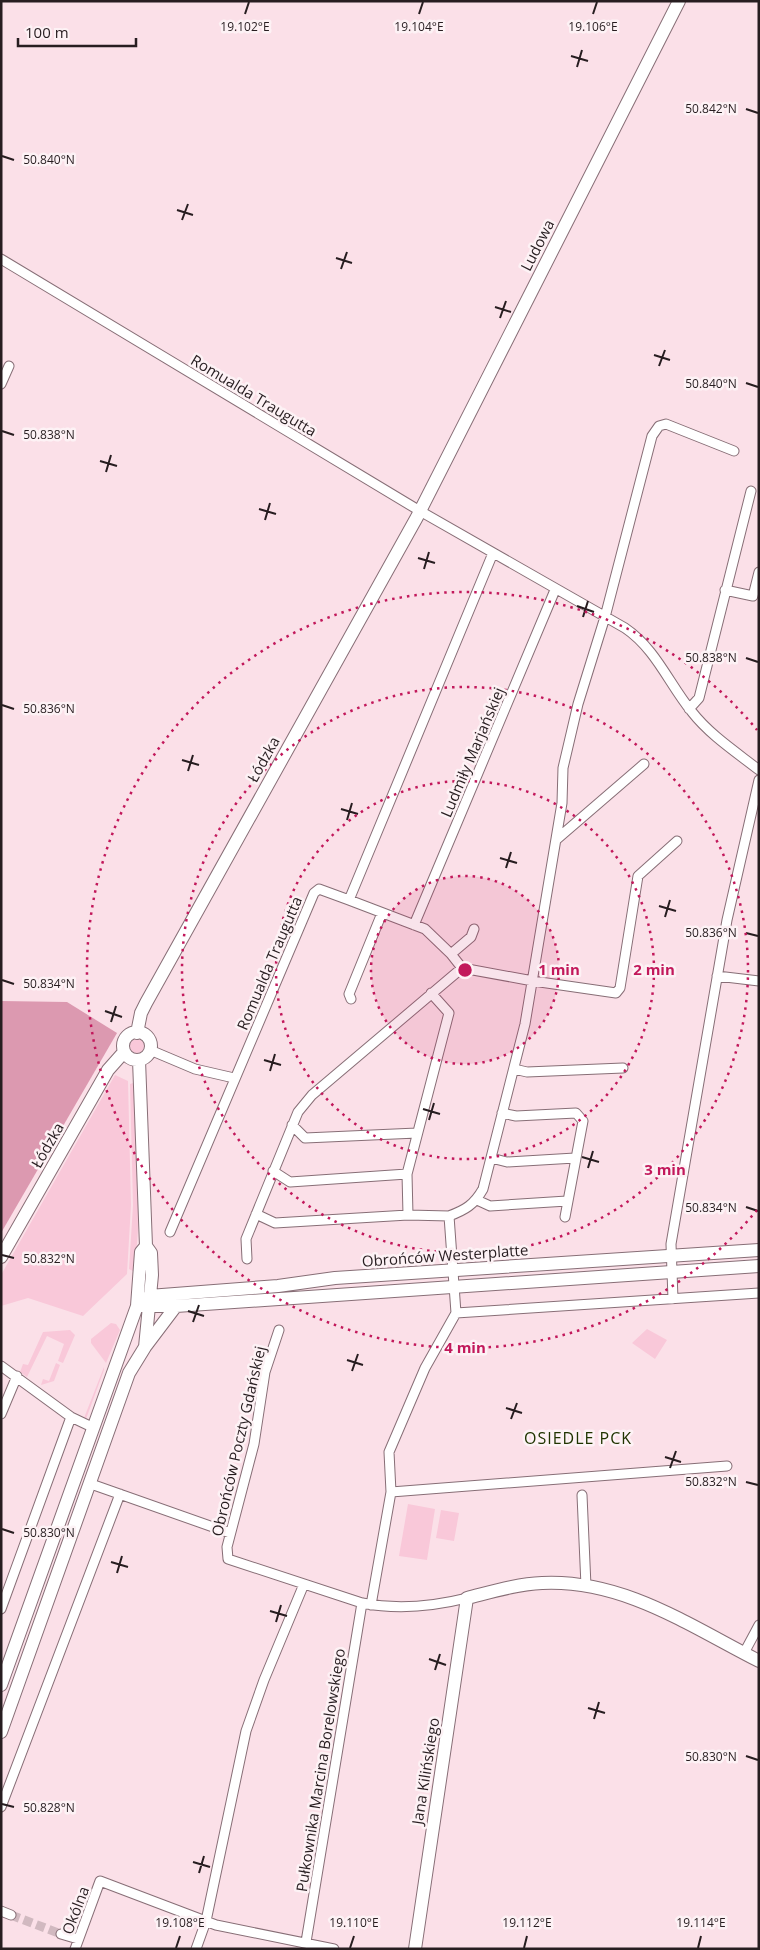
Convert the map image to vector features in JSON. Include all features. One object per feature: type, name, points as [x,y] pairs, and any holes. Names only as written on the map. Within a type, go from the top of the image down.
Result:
[{"type":"street","name":"Ludowa","points":[[422,508],[679,1]]},
{"type":"street","name":"Romualda Traugutta","points":[[1,259],[422,508],[555,590],[638,637],[649,648],[689,709],[719,739],[759,770]]},
{"type":"street","points":[[1,384],[9,366]]},
{"type":"street","points":[[256,1214],[275,1223],[408,1215],[449,1216],[467,1209],[477,1200],[483,1190],[514,1069],[533,981],[557,839],[565,759],[578,704],[605,617],[655,430],[666,424],[734,451]]},
{"type":"street","points":[[689,709],[699,698],[751,491]]},
{"type":"street","name":"Łódzka","points":[[137,1033],[141,1013],[146,1003],[422,508]]},
{"type":"street","points":[[493,553],[349,900],[425,929],[451,954],[462,968],[533,981],[616,992],[620,988],[638,876],[677,841]]},
{"type":"street","points":[[725,590],[753,596],[759,572]]},
{"type":"street","name":"Ludmiły Marjańskiej","points":[[414,925],[555,590]]},
{"type":"street","points":[[557,839],[644,764]]},
{"type":"street","points":[[673,1299],[670,1256],[727,920],[759,780]]},
{"type":"street","name":"Romualda Traugutta","points":[[170,1232],[314,892],[319,889],[349,900]]},
{"type":"street","points":[[351,999],[349,994],[382,913]]},
{"type":"street","points":[[451,954],[471,937],[474,929]]},
{"type":"street","points":[[247,1259],[246,1239],[298,1112],[312,1095],[462,968]]},
{"type":"street","points":[[717,976],[759,981]]},
{"type":"street","points":[[408,1215],[407,1174],[449,1013],[431,994]]},
{"type":"street","points":[[137,1033],[148,1038],[150,1050],[145,1058],[139,1060],[132,1059],[124,1052],[123,1045],[125,1039],[137,1033]]},
{"type":"street","points":[[150,1050],[195,1069],[234,1078]]},
{"type":"street","name":"Łódzka","points":[[1,1257],[108,1070],[124,1052]]},
{"type":"street","points":[[1,1685],[128,1334],[145,1302],[152,1275],[151,1253],[146,1246],[139,1060]]},
{"type":"street","points":[[514,1069],[527,1072],[623,1068]]},
{"type":"street","points":[[502,1113],[516,1116],[576,1113],[583,1121],[565,1217]]},
{"type":"street","points":[[292,1125],[305,1138],[417,1133]]},
{"type":"street","points":[[491,1158],[507,1162],[575,1158]]},
{"type":"street","points":[[273,1171],[290,1182],[407,1174]]},
{"type":"street","points":[[477,1200],[490,1206],[567,1202]]},
{"type":"street","points":[[367,1604],[391,1492],[390,1452],[425,1368],[456,1313],[449,1216]]},
{"type":"street","name":"Obrońców Westerplatte","points":[[145,1302],[335,1278],[759,1250]]},
{"type":"street","name":"Obrońców Westerplatte","points":[[145,1302],[176,1306],[454,1285],[759,1266]]},
{"type":"street","points":[[456,1313],[759,1293]]},
{"type":"street","points":[[145,1302],[145,1347]]},
{"type":"street","points":[[1,1732],[129,1372],[176,1306]]},
{"type":"street","name":"Obrońców Poczty Gdańskiej","points":[[279,1330],[265,1372],[254,1444],[227,1547],[228,1559],[304,1584]]},
{"type":"street","points":[[1,1366],[71,1417],[94,1428]]},
{"type":"street","points":[[1,1414],[17,1376]]},
{"type":"street","points":[[1,1609],[71,1417]]},
{"type":"street","points":[[391,1492],[727,1466]]},
{"type":"street","points":[[90,1484],[230,1533]]},
{"type":"street","points":[[1,1807],[120,1494]]},
{"type":"street","points":[[582,1495],[586,1586]]},
{"type":"street","points":[[196,1949],[206,1921],[246,1731],[264,1680],[304,1584],[367,1604],[413,1608],[512,1587],[542,1583],[586,1586],[622,1593],[656,1606],[759,1661]]},
{"type":"street","name":"Jana Kilińskiego","points":[[415,1949],[467,1598]]},
{"type":"street","name":"Pułkownika Marcina Borelowskiego","points":[[309,1944],[367,1604]]},
{"type":"street","points":[[744,1653],[759,1625]]},
{"type":"street","name":"Okólna","points":[[75,1949],[100,1881],[206,1921]]},
{"type":"street","points":[[1,1911],[11,1915]]},
{"type":"street","points":[[206,1921],[216,1925],[334,1949]]},
{"type":"street","points":[[61,1934],[78,1940]]},
{"type":"shaded area","points":[[1,1001],[67,1002],[117,1033],[1,1233]]},
{"type":"shaded area","points":[[137,1039],[142,1041],[144,1046],[142,1051],[137,1053],[132,1051],[130,1046],[132,1041]]},
{"type":"shaded area","points":[[115,1075],[128,1081],[131,1205],[127,1274],[83,1316],[28,1298],[1,1306],[1,1275]]},
{"type":"shaded area","points":[[136,1082],[139,1215],[135,1272],[129,1269],[133,1205],[130,1084]]},
{"type":"shaded area","points":[[111,1323],[116,1324],[120,1330],[106,1363],[91,1343],[91,1339]]},
{"type":"shaded area","points":[[647,1329],[667,1340],[655,1359],[632,1343]]},
{"type":"shaded area","points":[[70,1330],[75,1335],[63,1363],[58,1361],[64,1344],[47,1336],[27,1377],[20,1372],[23,1364],[28,1365],[43,1332]]},
{"type":"shaded area","points":[[56,1363],[60,1365],[54,1381],[41,1385],[43,1379],[49,1381]]},
{"type":"shaded area","points":[[104,1367],[104,1370],[86,1419],[84,1418]]},
{"type":"shaded area","points":[[408,1504],[435,1509],[427,1560],[399,1556]]},
{"type":"shaded area","points":[[441,1510],[459,1513],[454,1541],[436,1538]]},
{"type":"tunnel","points":[[11,1915],[61,1934]]},
{"type":"district","name":"OSIEDLE PCK","points":[[578,1438]]}]
